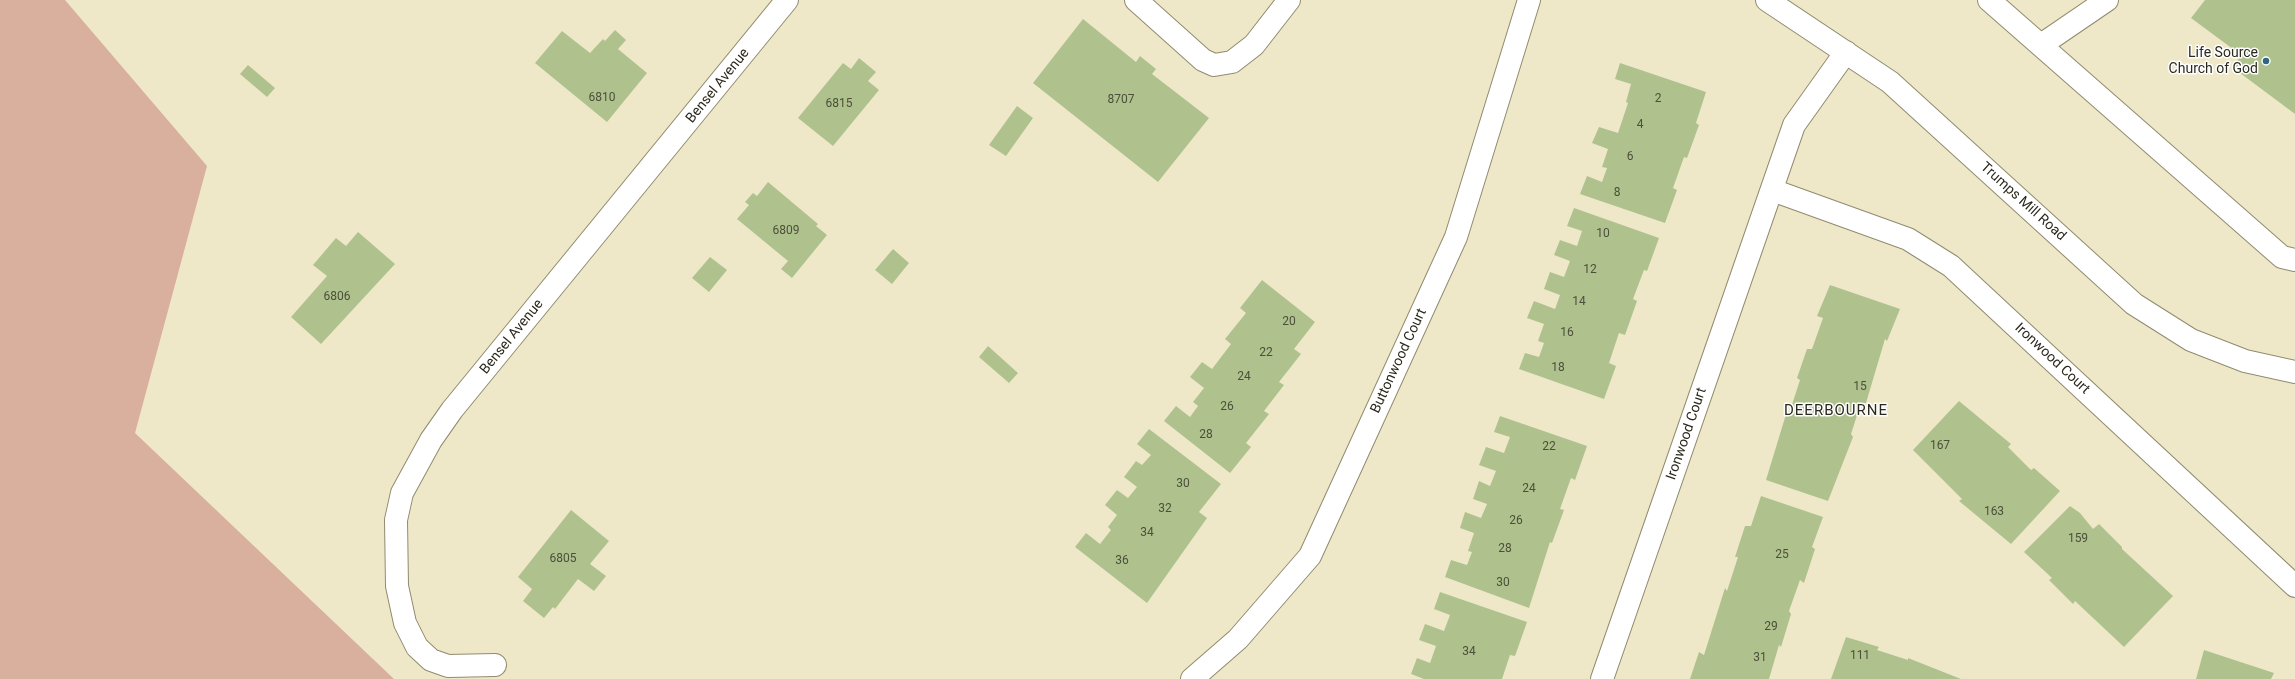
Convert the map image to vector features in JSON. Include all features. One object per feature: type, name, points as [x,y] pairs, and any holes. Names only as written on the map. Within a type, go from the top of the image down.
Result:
[{"type":"street","name":"Bensel Avenue","points":[[496,664],[448,666],[431,660],[417,647],[405,623],[397,586],[396,520],[402,493],[431,440],[452,410],[787,0]]},
{"type":"street","points":[[1136,0],[1202,60],[1214,65],[1232,62],[1254,45],[1289,0]]},
{"type":"street","name":"Buttonwood Court","points":[[1192,679],[1238,638],[1310,556],[1456,237],[1530,0]]},
{"type":"street","name":"Trumps Mill Road","points":[[1768,0],[1890,82],[2134,304],[2191,340],[2245,361],[2295,372]]},
{"type":"street","points":[[1989,0],[2282,257],[2295,260]]},
{"type":"street","points":[[2041,45],[2107,0]]},
{"type":"street","name":"Ironwood Court","points":[[1602,679],[1794,125],[1846,52]]},
{"type":"street","name":"Ironwood Court","points":[[1772,190],[1908,239],[1951,266],[2295,586]]},
{"type":"shaded area","points":[[0,0],[65,0],[207,166],[135,433],[394,679],[0,679]]},
{"type":"building","name":"Life Source Church of God","points":[[2205,0],[2295,0],[2295,114],[2232,67],[2241,55],[2191,18]]},
{"type":"building","points":[[1083,19],[1136,62],[1140,56],[1156,69],[1152,74],[1209,118],[1158,182],[1033,83]]},
{"type":"building","points":[[615,30],[626,40],[618,49],[647,73],[607,122],[535,63],[562,31],[590,53],[603,39],[605,41]]},
{"type":"building","points":[[859,58],[876,72],[868,81],[879,90],[833,146],[798,118],[843,63],[851,69]]},
{"type":"building","points":[[1620,63],[1706,92],[1696,123],[1699,125],[1687,158],[1684,157],[1673,188],[1677,190],[1665,223],[1580,194],[1587,176],[1602,182],[1607,168],[1602,167],[1608,149],[1592,143],[1599,127],[1618,133],[1628,103],[1626,102],[1631,84],[1615,79]]},
{"type":"building","points":[[248,65],[275,88],[267,97],[240,74]]},
{"type":"building","points":[[1017,106],[1033,118],[1006,156],[989,145]]},
{"type":"building","points":[[768,182],[818,224],[816,226],[827,235],[792,278],[781,269],[788,261],[737,219],[749,205],[745,202],[753,193],[757,196]]},
{"type":"building","points":[[1574,208],[1659,238],[1647,271],[1644,270],[1633,299],[1637,301],[1625,335],[1619,333],[1609,363],[1616,366],[1604,399],[1519,369],[1525,353],[1539,357],[1544,343],[1538,341],[1544,324],[1527,318],[1534,301],[1555,309],[1560,295],[1544,289],[1550,272],[1564,277],[1570,261],[1554,255],[1560,240],[1577,246],[1582,231],[1567,226]]},
{"type":"building","points":[[358,232],[395,264],[321,344],[291,317],[327,276],[313,265],[336,238],[346,246]]},
{"type":"building","points":[[893,249],[909,263],[892,284],[875,270]]},
{"type":"building","points":[[710,257],[727,270],[709,292],[692,278]]},
{"type":"building","points":[[1262,280],[1315,322],[1294,349],[1301,354],[1279,382],[1284,385],[1264,411],[1269,414],[1246,443],[1251,447],[1230,473],[1164,421],[1176,406],[1190,417],[1198,406],[1193,402],[1204,388],[1190,377],[1202,362],[1212,369],[1231,344],[1225,339],[1246,313],[1240,308]]},
{"type":"building","points":[[1830,285],[1900,309],[1887,341],[1885,339],[1866,403],[1861,403],[1851,434],[1853,437],[1828,501],[1766,480],[1787,411],[1789,414],[1800,380],[1797,378],[1807,349],[1812,349],[1823,318],[1817,316]]},
{"type":"building","points":[[988,346],[1018,373],[1009,383],[979,357]]},
{"type":"building","points":[[1959,401],[2011,444],[2008,447],[2031,470],[2034,468],[2060,491],[2011,544],[1959,501],[1962,499],[1913,450]]},
{"type":"building","points":[[1500,416],[1587,446],[1575,480],[1571,478],[1560,509],[1564,510],[1552,543],[1550,542],[1529,608],[1445,577],[1451,560],[1467,565],[1472,552],[1468,551],[1474,533],[1460,528],[1465,512],[1481,518],[1487,504],[1473,499],[1479,481],[1490,486],[1496,471],[1479,465],[1486,447],[1504,453],[1510,437],[1494,432]]},
{"type":"building","points":[[1149,429],[1221,484],[1199,512],[1207,518],[1147,603],[1075,547],[1086,533],[1100,544],[1111,530],[1108,527],[1117,515],[1105,505],[1117,490],[1128,498],[1137,487],[1124,477],[1136,461],[1142,465],[1151,455],[1137,444]]},
{"type":"building","points":[[1761,496],[1823,517],[1812,547],[1815,549],[1804,583],[1800,580],[1789,611],[1791,614],[1781,647],[1779,645],[1769,679],[1690,679],[1699,652],[1704,655],[1725,588],[1727,591],[1738,557],[1735,557],[1745,526],[1751,526]]},
{"type":"building","points":[[2070,506],[2080,513],[2093,529],[2099,524],[2122,547],[2122,549],[2173,596],[2124,647],[2075,601],[2073,604],[2049,580],[2052,578],[2024,552]]},
{"type":"building","points":[[571,510],[609,541],[590,564],[606,576],[594,591],[578,579],[555,609],[553,607],[544,618],[523,601],[532,589],[518,577]]},
{"type":"building","points":[[1440,592],[1527,622],[1515,656],[1510,655],[1502,679],[1424,679],[1411,674],[1417,658],[1430,663],[1436,646],[1419,640],[1425,624],[1444,631],[1450,615],[1434,609]]},
{"type":"building","points":[[1846,637],[1879,647],[1877,650],[1908,660],[1908,658],[1961,679],[1831,679]]},
{"type":"building","points":[[2204,650],[2274,673],[2271,679],[2196,679]]},
{"type":"place","name":"Life Source Church of God","points":[[2266,61]]},
{"type":"district","name":"DEERBOURNE","points":[[1836,411]]}]
